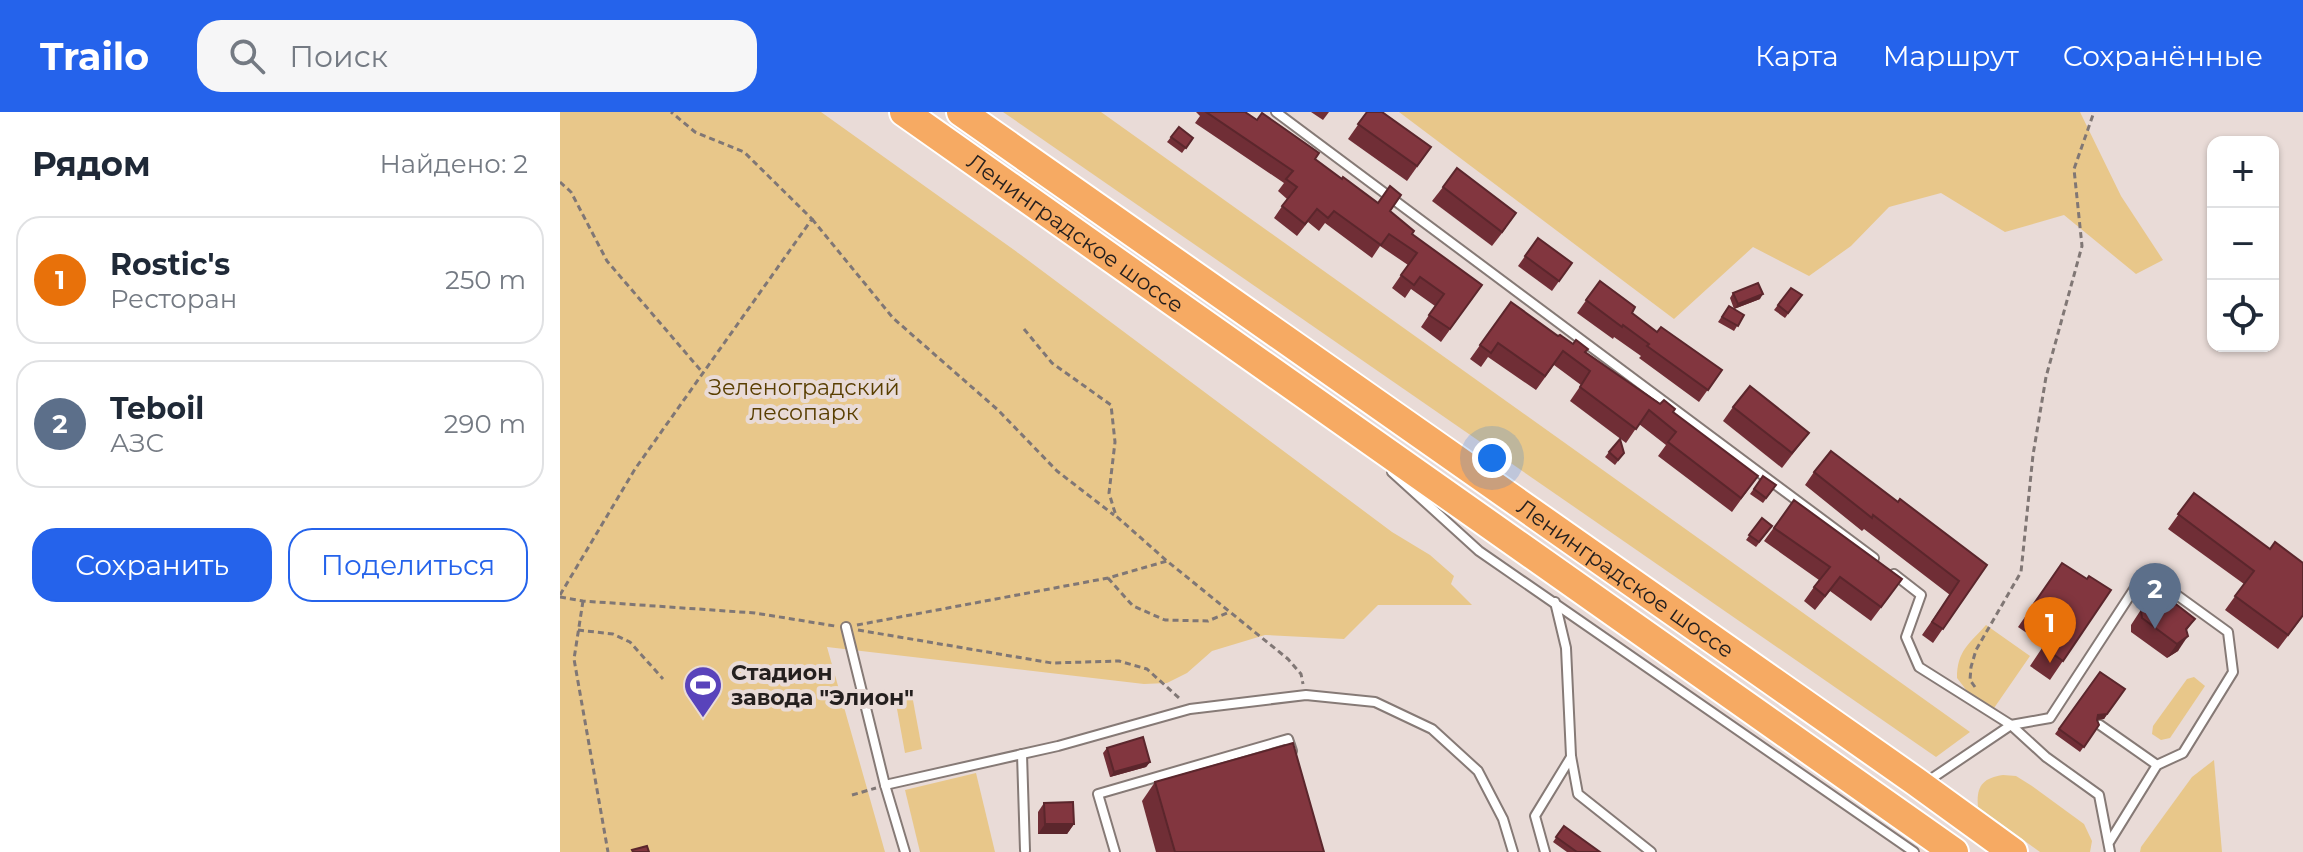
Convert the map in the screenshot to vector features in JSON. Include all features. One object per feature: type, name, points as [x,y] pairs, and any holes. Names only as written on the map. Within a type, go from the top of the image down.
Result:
[{"type":"highway","name":"Ленинградское шоссе","points":[[904,112],[1954,852]]},
{"type":"highway","name":"Ленинградское шоссе","points":[[961,112],[2013,852]]},
{"type":"lane","points":[[1276,112],[1877,561]]},
{"type":"lane","points":[[1317,404],[1375,457]]},
{"type":"lane","points":[[1387,467],[1479,551],[1914,852]]},
{"type":"lane","points":[[1888,569],[1921,595],[1906,637],[1919,667],[2011,725],[2046,757],[2099,795],[2110,852]]},
{"type":"lane","points":[[1921,785],[2011,725],[2050,718],[2140,580],[2163,585],[2228,632],[2233,672],[2183,753],[2157,765],[2110,841]]},
{"type":"lane","points":[[1555,601],[1566,648],[1571,756],[1578,794],[1640,849],[1651,852]]},
{"type":"lane","points":[[846,627],[905,852]]},
{"type":"lane","points":[[885,785],[1022,754],[1190,709],[1306,695],[1375,702],[1432,729],[1478,771],[1503,819],[1513,852]]},
{"type":"lane","points":[[2064,699],[2075,707]]},
{"type":"lane","points":[[2100,725],[2157,765]]},
{"type":"lane","points":[[1115,852],[1098,794],[1288,739],[1297,767]]},
{"type":"lane","points":[[1022,754],[1025,850]]},
{"type":"lane","points":[[1545,852],[1535,816],[1571,756]]},
{"type":"path","points":[[671,112],[695,132],[744,152],[812,219],[893,318],[998,410],[1057,471],[1288,659],[1301,674],[1306,695]]},
{"type":"path","points":[[1979,691],[1970,680],[1976,650],[2021,572],[2033,455],[2046,377],[2082,246],[2074,169],[2094,112]]},
{"type":"path","points":[[560,182],[571,192],[607,261],[703,373]]},
{"type":"path","points":[[812,219],[635,469],[560,596],[583,601],[755,613],[1052,663],[1119,661],[1147,669],[1190,709]]},
{"type":"path","points":[[1024,329],[1052,363],[1111,405],[1115,442],[1109,493],[1116,516]]},
{"type":"path","points":[[846,627],[1108,578],[1167,561]]},
{"type":"path","points":[[1108,578],[1133,606],[1165,620],[1208,621],[1229,613]]},
{"type":"path","points":[[583,601],[574,659],[608,852]]},
{"type":"path","points":[[578,630],[613,634],[630,642],[663,679]]},
{"type":"path","points":[[852,795],[885,785]]},
{"type":"green space","name":"Зеленоградский лесопарк","points":[[560,112],[821,112],[1021,255],[1392,532],[1430,555],[1454,576],[1451,584],[1472,605],[1378,605],[1344,639],[1265,635],[1212,651],[1187,673],[1167,683],[1144,684],[827,647],[885,852],[560,852]]},
{"type":"green space","points":[[1003,112],[1101,112],[1970,732],[1936,757]]},
{"type":"green space","points":[[1399,112],[2080,112],[2121,196],[2163,260],[2136,274],[2064,215],[2005,232],[1941,193],[1889,207],[1851,246],[1809,276],[1753,247],[1674,319]]},
{"type":"green space","points":[[1986,625],[2030,656],[1992,711],[1974,700],[1957,678],[1962,654]]},
{"type":"green space","points":[[2194,677],[2205,686],[2170,738],[2161,740],[2152,734],[2153,726],[2187,679]]},
{"type":"green space","points":[[912,695],[922,749],[905,753],[895,698]]},
{"type":"green space","points":[[2214,760],[2222,852],[2140,852],[2192,777]]},
{"type":"green space","points":[[976,773],[995,852],[920,852],[905,790]]},
{"type":"green space","points":[[2003,775],[2016,776],[2084,824],[2092,841],[2090,852],[2040,852],[1978,807],[1979,789],[1985,781]]},
{"type":"building","points":[[1206,112],[1245,112],[1257,120],[1262,113],[1319,153],[1315,159],[1378,203],[1390,186],[1401,195],[1390,211],[1414,231],[1412,234],[1482,285],[1450,329],[1429,315],[1444,294],[1420,277],[1414,285],[1401,275],[1417,253],[1389,234],[1381,245],[1334,211],[1328,218],[1317,209],[1305,224],[1282,206],[1297,187],[1286,179],[1293,171]]},
{"type":"building","points":[[1367,112],[1382,112],[1431,147],[1417,166],[1358,124]]},
{"type":"building","points":[[1179,127],[1193,138],[1186,148],[1171,137]]},
{"type":"building","points":[[1457,168],[1516,213],[1502,232],[1443,187]]},
{"type":"building","points":[[1538,238],[1572,263],[1559,281],[1525,256]]},
{"type":"building","points":[[1600,281],[1635,307],[1632,313],[1657,332],[1661,327],[1722,370],[1708,390],[1586,300]]},
{"type":"building","points":[[1758,283],[1763,294],[1738,304],[1733,293]]},
{"type":"building","points":[[1791,288],[1802,295],[1788,313],[1778,305]]},
{"type":"building","points":[[1511,302],[1558,336],[1573,344],[1576,340],[1588,349],[1585,352],[1660,404],[1664,400],[1675,409],[1673,412],[1758,476],[1741,498],[1668,442],[1676,432],[1649,410],[1636,429],[1580,387],[1590,371],[1563,351],[1545,376],[1498,343],[1491,353],[1480,345]]},
{"type":"building","points":[[1729,306],[1744,315],[1738,326],[1722,317]]},
{"type":"building","points":[[1750,386],[1809,433],[1792,453],[1733,407]]},
{"type":"building","points":[[1620,439],[1624,453],[1618,460],[1609,452]]},
{"type":"building","points":[[1831,451],[1987,565],[1943,629],[1932,622],[1959,581],[1814,472]]},
{"type":"building","points":[[1763,476],[1776,485],[1766,498],[1754,489]]},
{"type":"building","points":[[2194,493],[2270,549],[2275,542],[2303,563],[2303,615],[2288,635],[2235,596],[2254,571],[2178,514]]},
{"type":"building","points":[[1794,500],[1902,579],[1881,607],[1840,577],[1825,596],[1814,587],[1830,567],[1774,528]]},
{"type":"building","points":[[1762,518],[1772,526],[1759,542],[1749,535]]},
{"type":"building","points":[[2062,563],[2111,590],[2063,661],[2043,647],[2058,626],[2031,608]]},
{"type":"building","points":[[2159,591],[2195,619],[2186,629],[2188,636],[2177,644],[2142,618],[2144,605],[2149,604]]},
{"type":"building","points":[[2100,672],[2125,689],[2107,714],[2098,715],[2099,725],[2084,747],[2059,729]]},
{"type":"building","points":[[1143,737],[1150,762],[1114,772],[1107,748]]},
{"type":"building","points":[[1293,743],[1324,852],[1175,852],[1155,782]]},
{"type":"building","points":[[1073,802],[1074,824],[1045,824],[1044,803]]},
{"type":"building","points":[[1564,826],[1600,852],[1577,852],[1556,837]]},
{"type":"building","points":[[647,846],[649,852],[632,850]]},
{"type":"place","name":"Teboil","points":[[2155,629]]},
{"type":"place","name":"Rostic's","points":[[2050,663]]},
{"type":"place","name":"Стадион завода \"Элион\"","points":[[703,719]]}]
